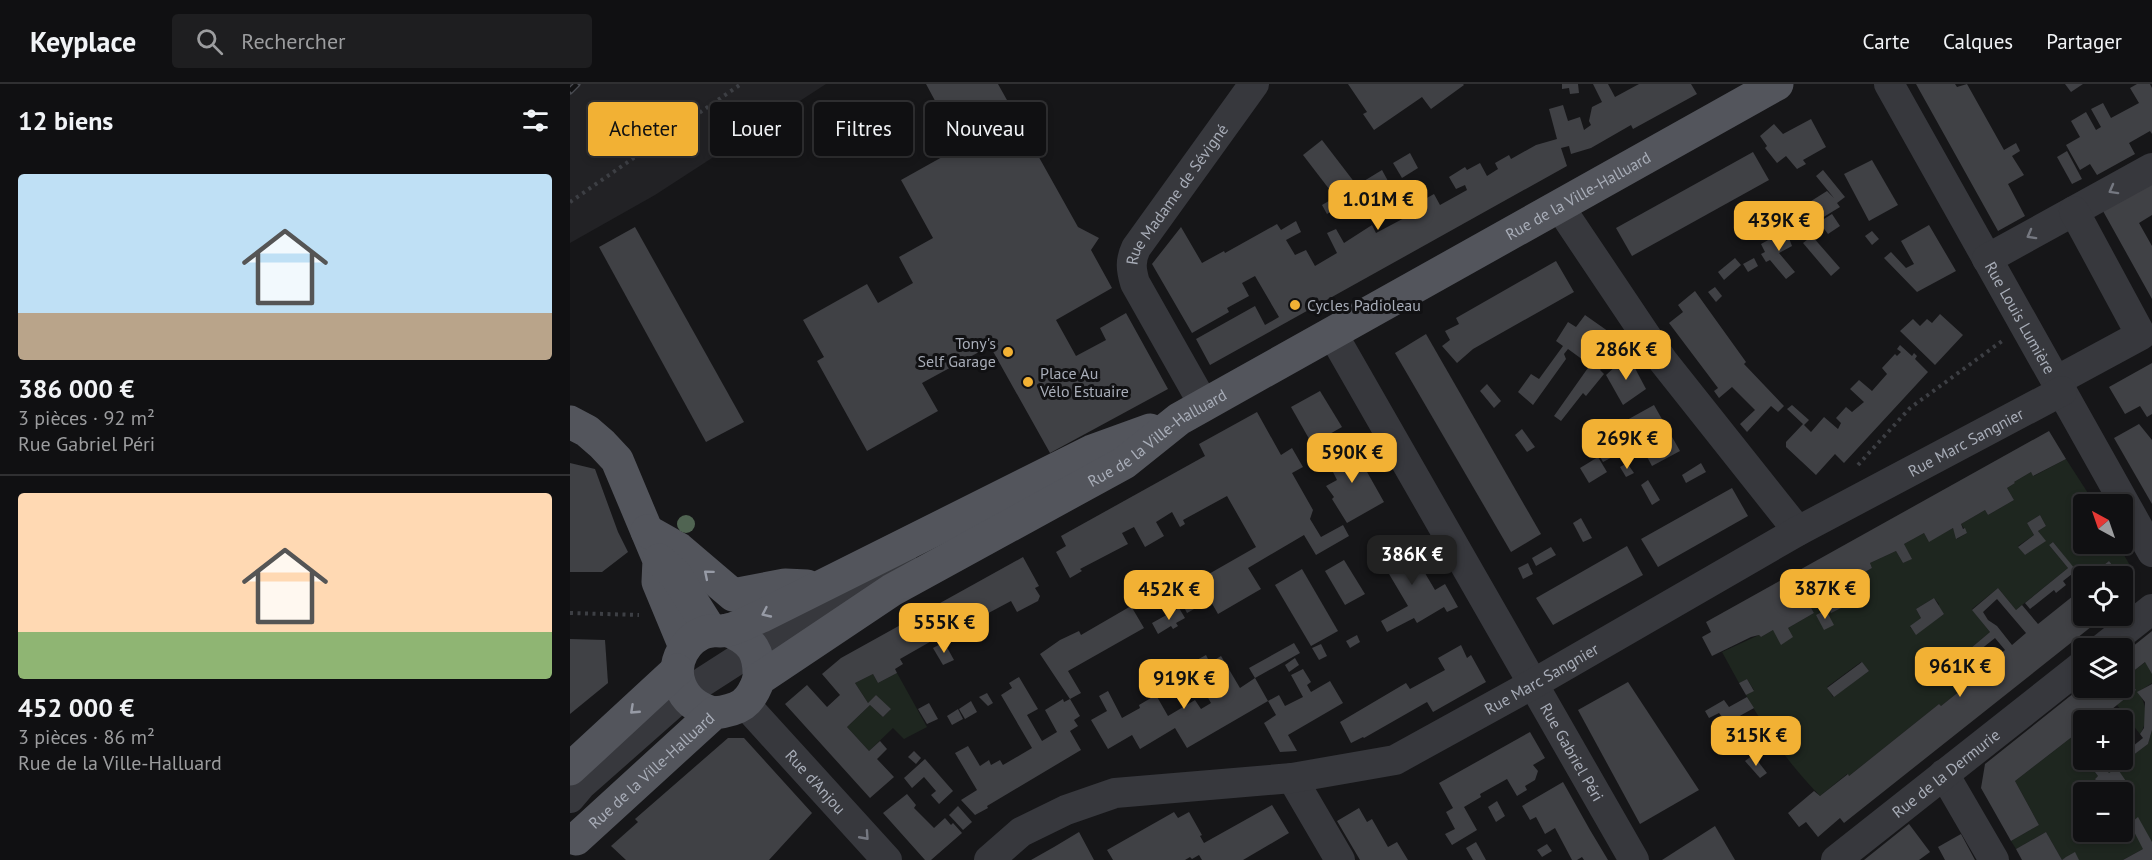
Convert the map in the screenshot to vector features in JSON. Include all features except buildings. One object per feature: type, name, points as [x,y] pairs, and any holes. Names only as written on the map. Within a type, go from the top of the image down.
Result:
[{"type":"main road","name":"Rue de la Ville-Halluard","points":[[573,841],[714,713],[730,711],[753,677],[892,590],[1124,463],[1192,412],[1777,84]]},
{"type":"main road","points":[[570,769],[697,654],[820,587],[1092,451],[1192,412]]},
{"type":"main road","points":[[570,422],[587,431],[617,460],[653,545],[658,582],[697,654],[692,703],[702,710],[714,713]]},
{"type":"main road","points":[[653,545],[679,549],[732,595],[785,585],[820,587]]},
{"type":"main road","points":[[697,654],[747,640],[753,677]]},
{"type":"street","name":"Rue Madame de Sévigné","points":[[1192,412],[1135,283],[1130,266],[1136,248],[1254,84]]},
{"type":"street","name":"Rue Louis Lumière","points":[[1889,84],[2152,552]]},
{"type":"street","points":[[1987,258],[2152,168]]},
{"type":"street","points":[[1559,206],[1663,361],[1798,531]]},
{"type":"street","name":"Rue Marc Sangnier","points":[[989,860],[1022,832],[1066,810],[1115,793],[1292,778],[1395,759],[1533,684],[1798,531],[2059,386],[2141,335],[2074,211]]},
{"type":"street","name":"Rue Gabriel Péri","points":[[1332,333],[1634,860]]},
{"type":"street","points":[[2116,638],[2152,609]]},
{"type":"street","points":[[570,798],[697,654],[753,677]]},
{"type":"street","name":"Rue de la Dermurie","points":[[1836,860],[2073,673]]},
{"type":"street","name":"Rue d'Anjou","points":[[753,677],[886,860]]},
{"type":"street","points":[[1944,774],[1994,860]]},
{"type":"street","points":[[1292,778],[1340,860]]},
{"type":"path","points":[[570,202],[741,84]]},
{"type":"path","points":[[1854,469],[1910,408],[2024,325]]},
{"type":"path","points":[[570,613],[647,615]]},
{"type":"shaded area","points":[[570,84],[826,84],[798,102],[710,102],[710,156],[715,156],[655,195],[570,243]]},
{"type":"shaded area","points":[[2066,459],[2089,494],[2073,494],[2073,554],[2123,554],[2130,566],[2113,566],[2109,561],[2103,566],[2073,567],[2053,542],[2049,545],[2068,568],[2016,610],[1998,588],[1972,609],[1990,632],[1971,648],[1986,667],[1959,688],[1961,690],[1941,706],[1939,704],[1849,776],[1847,774],[1820,796],[1788,760],[1770,735],[1746,695],[1754,690],[1747,679],[1739,683],[1722,652],[1759,635],[1761,637],[1773,630],[1788,628],[1814,613],[1809,604],[1823,596],[1832,612],[1857,600],[1850,589],[1840,594],[1837,588],[1872,568],[1870,563],[1896,551],[1903,563],[1911,559],[1904,544],[1924,533],[1929,541],[1953,528],[1957,539],[1967,533],[1961,524],[1985,510],[1988,515],[2014,500],[2007,488],[2031,472],[2034,476]],"holes":[[[2040,515],[2046,526],[2038,531],[2045,541],[2025,555],[2018,546],[2034,535],[2027,523]],[[1934,598],[1944,614],[1916,634],[1910,627],[1921,618],[1916,609]],[[1861,662],[1869,671],[1833,697],[1827,687]]]},
{"type":"shaded area","points":[[2152,657],[2152,683],[2138,692],[2146,713],[2145,724],[2140,734],[2133,725],[2133,710],[2121,710],[2117,705],[2126,698],[2133,698],[2133,692],[2136,690],[2133,686],[2133,672]]},
{"type":"shaded area","points":[[897,673],[927,727],[904,739],[893,728],[869,751],[847,727],[870,705],[883,717],[890,710],[876,695],[868,703],[855,683],[873,674],[878,683]]},
{"type":"shaded area","points":[[2152,730],[2152,844],[2123,860],[2068,860],[2066,858],[2062,860],[2046,832],[2016,849],[2011,841],[2039,825],[2015,781],[2073,736],[2073,770],[2093,770],[2098,776],[2095,779],[2097,782],[2073,782],[2073,842],[2133,842],[2133,782],[2106,782],[2109,773],[2107,770],[2133,770],[2133,755],[2148,744]]},
{"type":"railway","points":[[570,91],[577,84]]},
{"type":"place","name":"Cycles Padioleau","points":[[1295,305]]},
{"type":"place","name":"Tony's Self Garage","points":[[1008,352]]},
{"type":"place","name":"Place Au Vélo Estuaire","points":[[1028,382]]}]
